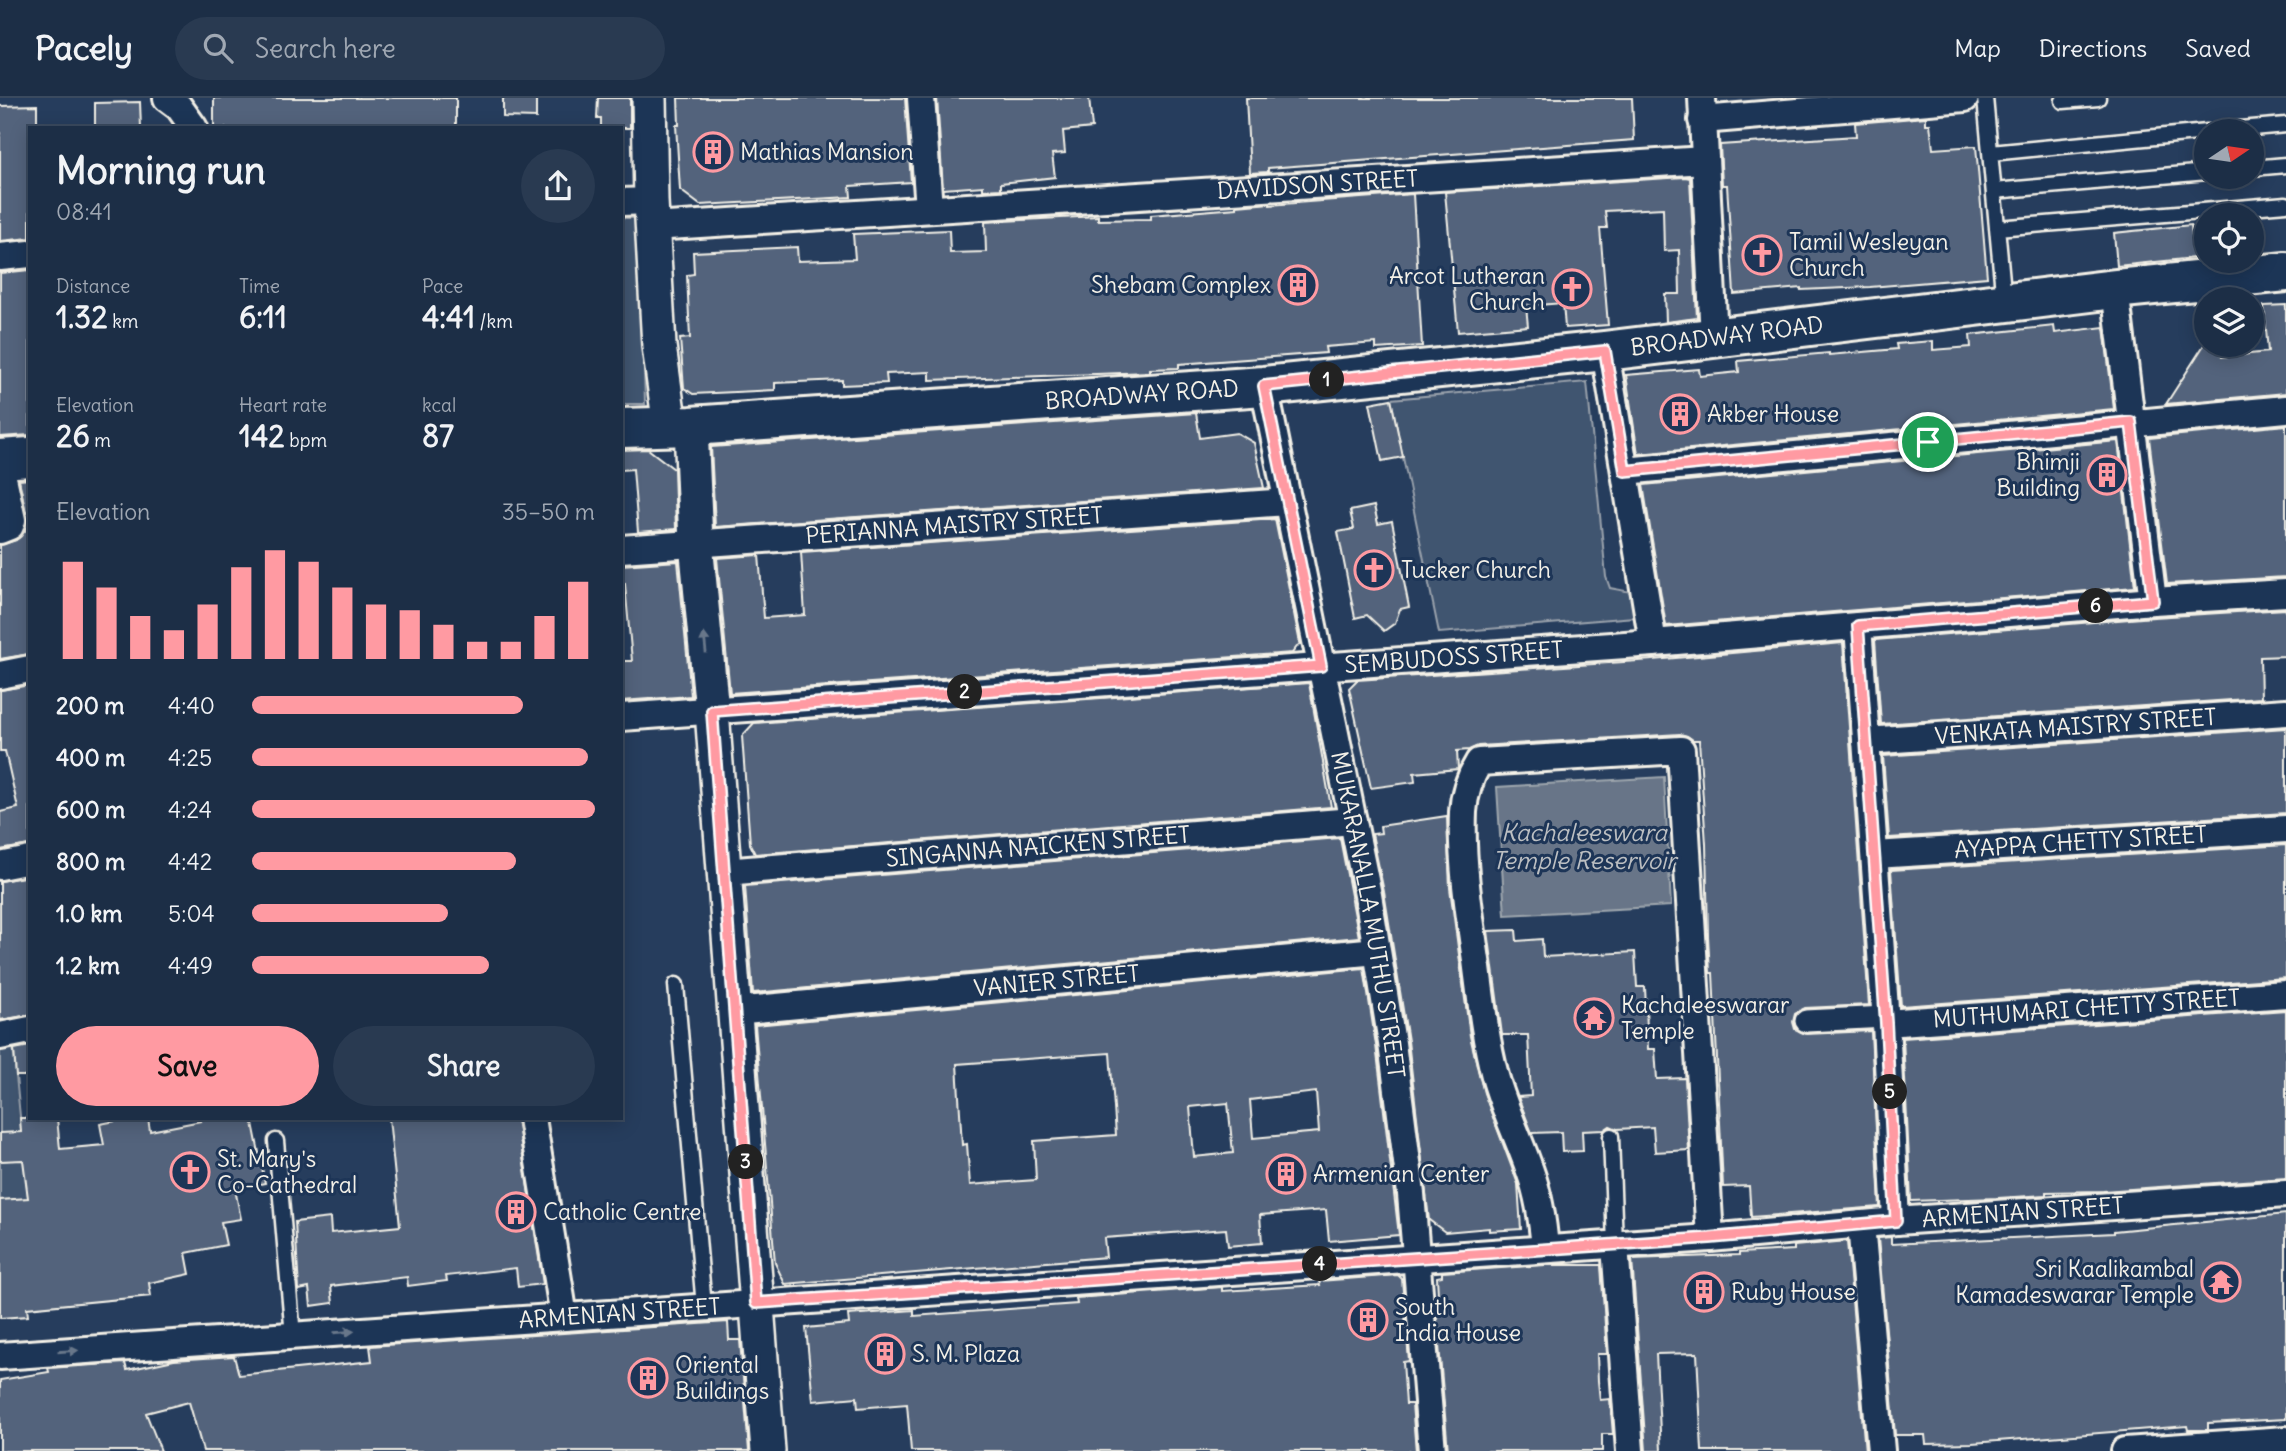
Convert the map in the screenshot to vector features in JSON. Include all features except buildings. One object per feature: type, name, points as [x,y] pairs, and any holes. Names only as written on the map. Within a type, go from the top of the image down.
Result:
[{"type":"main road","name":"BROADWAY ROAD","points":[[623,428],[1264,386],[1605,351],[2115,289],[2286,272]]},
{"type":"main road","points":[[0,461],[28,457]]},
{"type":"street","points":[[167,98],[179,107],[193,126]]},
{"type":"street","points":[[649,98],[642,210],[659,346],[680,426],[696,543],[712,711],[768,1451]]},
{"type":"street","points":[[921,98],[929,209]]},
{"type":"street","points":[[1714,338],[1702,109],[1965,98]]},
{"type":"street","name":"DAVIDSON STREET","points":[[642,210],[929,209],[1705,160]]},
{"type":"street","points":[[0,257],[28,254]]},
{"type":"street","points":[[2115,289],[2153,601]]},
{"type":"street","points":[[1605,351],[1653,643]]},
{"type":"street","name":"MUKARANALLA MUTHU STREET","points":[[1264,386],[1377,951],[1404,1134],[1432,1451]]},
{"type":"street","points":[[1625,471],[2131,422],[2286,410]]},
{"type":"street","points":[[0,461],[12,520],[10,526],[0,530]]},
{"type":"street","name":"PERIANNA MAISTRY STREET","points":[[623,549],[1288,502]]},
{"type":"street","name":"SEMBUDOSS STREET","points":[[623,717],[1653,643],[2153,601],[2286,593]]},
{"type":"street","points":[[1858,626],[1886,1020],[1896,1221]]},
{"type":"street","points":[[0,675],[28,669]]},
{"type":"street","name":"VENKATA MAISTRY STREET","points":[[1866,741],[2286,712]]},
{"type":"street","points":[[1545,1249],[1540,1208],[1531,1174],[1511,1128],[1496,1080],[1482,1005],[1469,904],[1463,811],[1469,783],[1479,762],[1681,750],[1710,1238]]},
{"type":"street","name":"SINGANNA NAICKEN STREET","points":[[724,872],[1353,821]]},
{"type":"street","name":"AYAPPA CHETTY STREET","points":[[1875,855],[2286,829]]},
{"type":"street","points":[[0,866],[28,860]]},
{"type":"street","name":"VANIER STREET","points":[[734,1011],[1377,951]]},
{"type":"street","name":"MUTHUMARI CHETTY STREET","points":[[1886,1020],[2286,994]]},
{"type":"street","points":[[1806,1021],[1886,1020]]},
{"type":"street","points":[[0,1036],[28,1030]]},
{"type":"street","points":[[532,1120],[564,1317]]},
{"type":"street","name":"ARMENIAN STREET","points":[[0,1356],[1615,1245],[1896,1221],[2286,1194]]},
{"type":"street","points":[[1861,1224],[1881,1451]]},
{"type":"street","points":[[1615,1245],[1630,1451]]},
{"type":"street","points":[[2126,1451],[2286,1440]]},
{"type":"lane","points":[[1985,98],[2004,302]]},
{"type":"lane","points":[[2063,101],[2098,98]]},
{"type":"lane","points":[[2264,127],[2286,125]]},
{"type":"lane","points":[[1991,153],[2194,133]]},
{"type":"lane","points":[[2264,167],[2286,165]]},
{"type":"lane","points":[[1994,191],[2194,173]]},
{"type":"lane","points":[[1997,228],[2286,204]]},
{"type":"lane","points":[[676,985],[704,1307]]},
{"type":"lane","points":[[1611,1136],[1615,1245]]},
{"type":"lane","points":[[276,1141],[293,1336]]},
{"type":"shaded area","points":[[623,218],[640,218],[645,404],[623,404]]},
{"type":"shaded area","points":[[1587,382],[1606,577],[1610,588],[1631,592],[1634,617],[1439,633],[1391,399]]},
{"type":"shaded area","points":[[13,1046],[36,1277],[0,1200],[0,1161],[11,1160],[0,1133],[0,1048]]},
{"type":"water","name":"Kachaleeswara Temple Reservoir","points":[[1664,777],[1671,906],[1505,915],[1497,787]]},
{"type":"place","name":"Mathias Mansion","points":[[713,152]]},
{"type":"place","name":"Tamil Wesleyan Church","points":[[1762,255]]},
{"type":"place","name":"Shebam Complex","points":[[1298,285]]},
{"type":"place","name":"Arcot Lutheran Church","points":[[1572,289]]},
{"type":"place","name":"Akber House","points":[[1680,414]]},
{"type":"place","name":"Bhimji Building","points":[[2107,475]]},
{"type":"place","name":"Tucker Church","points":[[1374,570]]},
{"type":"place","name":"Kachaleeswarar Temple","points":[[1594,1018]]},
{"type":"place","name":"St. Mary's Co-Cathedral","points":[[190,1172]]},
{"type":"place","name":"Armenian Center","points":[[1286,1174]]},
{"type":"place","name":"Catholic Centre","points":[[516,1212]]},
{"type":"place","name":"Sri Kaalikambal Kamadeswarar Temple","points":[[2221,1282]]},
{"type":"place","name":"Ruby House","points":[[1704,1292]]},
{"type":"place","name":"South India House","points":[[1368,1320]]},
{"type":"place","name":"S. M. Plaza","points":[[885,1354]]},
{"type":"place","name":"Oriental Buildings","points":[[648,1378]]},
{"type":"route","points":[[1605,351],[1625,471],[1928,442],[2131,422],[2153,601],[1858,626],[1886,1023],[1896,1221],[1710,1238],[756,1303],[712,711],[1321,666],[1264,386],[1605,351]]}]
